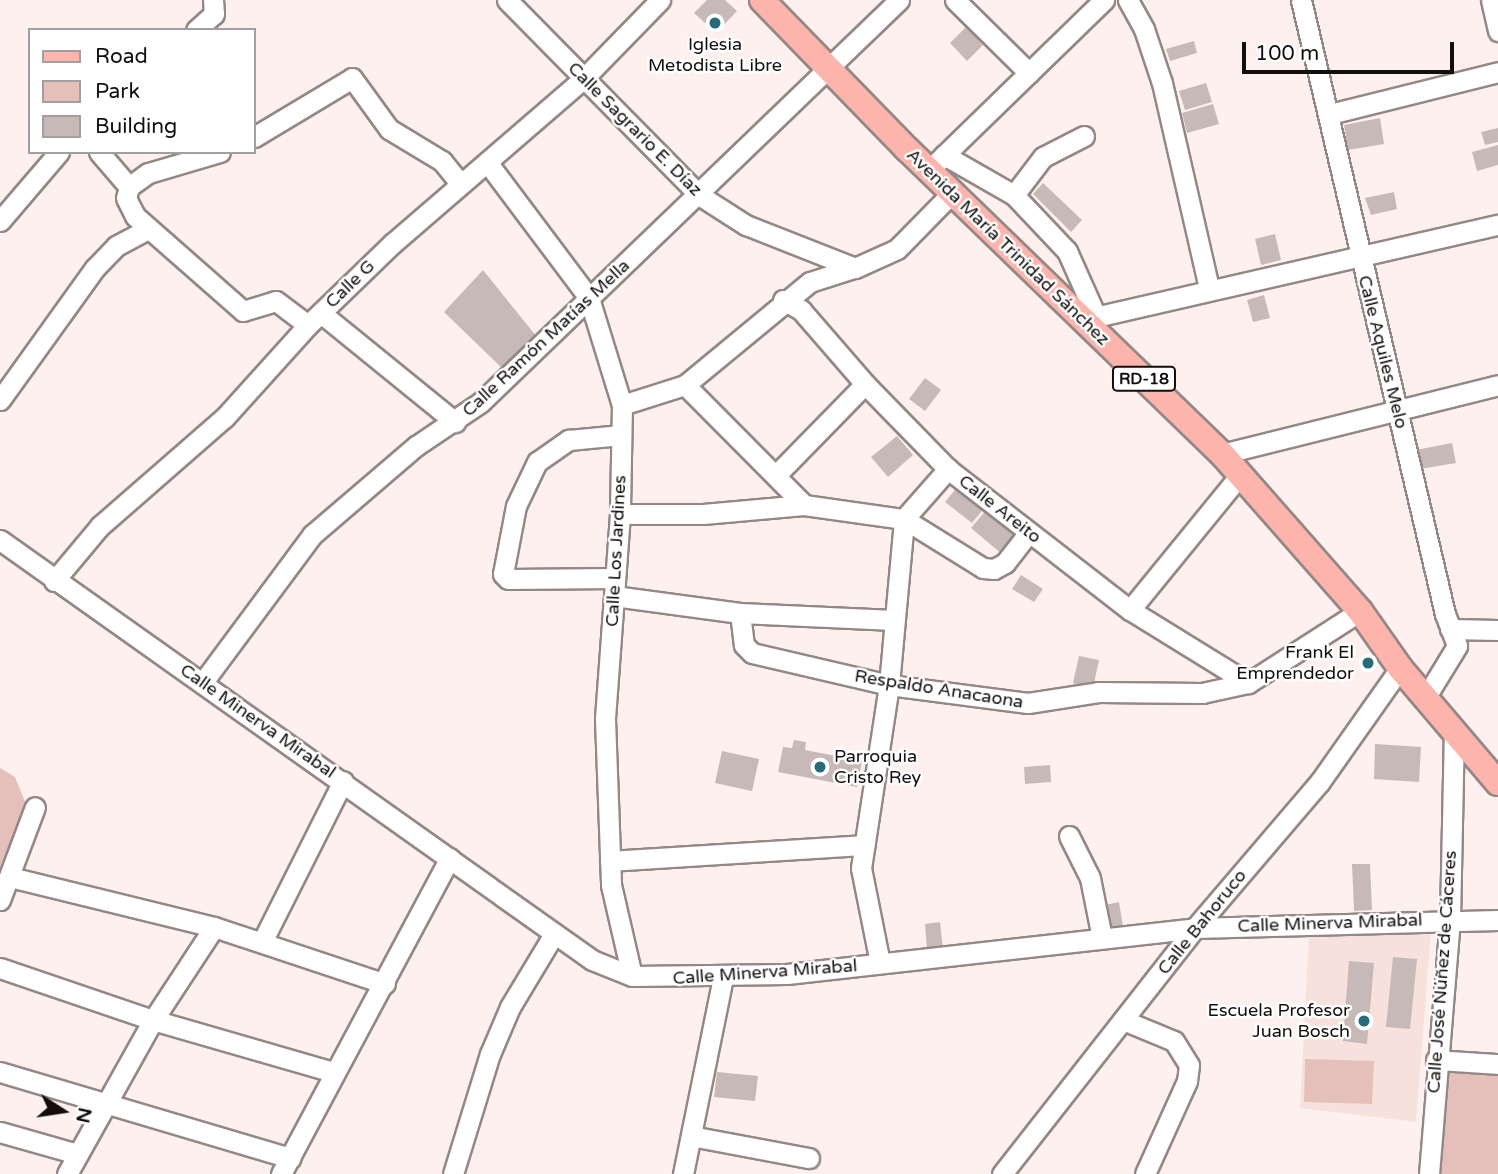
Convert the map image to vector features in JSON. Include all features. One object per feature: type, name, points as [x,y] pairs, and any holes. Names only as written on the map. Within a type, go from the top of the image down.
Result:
[{"type":"main road","name":"Avenida María Trinidad Sánchez","points":[[762,0],[831,67],[937,162],[953,192],[1089,318],[1222,454],[1360,611],[1400,668],[1427,695],[1498,783]]},
{"type":"street","points":[[198,28],[214,14],[213,0]]},
{"type":"street","name":"Calle Sagrario E. Díaz","points":[[507,0],[699,195],[746,225],[855,268]]},
{"type":"street","name":"Calle G","points":[[54,581],[100,526],[224,418],[315,319],[459,182],[487,162],[584,78],[660,0]]},
{"type":"street","name":"Calle Ramón Matías Mella","points":[[203,682],[312,535],[416,446],[455,422],[699,195],[900,0]]},
{"type":"street","points":[[955,0],[1029,73]]},
{"type":"street","points":[[1104,0],[937,162],[1014,195],[1067,251],[1089,318],[1209,288],[1498,225]]},
{"type":"street","points":[[1128,0],[1144,29],[1162,83],[1209,288]]},
{"type":"street","name":"Calle Aquiles Melo","points":[[1301,0],[1330,114],[1359,254],[1450,629],[1457,646],[1454,655],[1427,695]]},
{"type":"street","points":[[1491,0],[1498,31]]},
{"type":"street","points":[[1330,114],[1498,72]]},
{"type":"street","points":[[256,135],[352,78],[389,129],[442,161],[459,182]]},
{"type":"street","points":[[1014,195],[1043,157],[1084,136]]},
{"type":"street","points":[[0,221],[57,154]]},
{"type":"street","points":[[101,154],[129,187]]},
{"type":"street","points":[[213,154],[148,173],[129,187],[126,198],[148,229],[194,264],[243,311],[276,301],[315,319],[455,422]]},
{"type":"street","name":"Calle Los Jardines","points":[[487,162],[589,298],[621,405],[620,514],[605,719],[611,885],[632,976]]},
{"type":"street","points":[[621,405],[685,384],[783,300],[810,282],[855,268],[897,249],[953,192]]},
{"type":"street","points":[[0,400],[95,268],[116,246],[148,229]]},
{"type":"street","name":"Calle Areito","points":[[783,300],[801,310],[865,384],[948,469],[1130,610],[1248,683]]},
{"type":"street","points":[[685,384],[777,474],[804,505]]},
{"type":"street","points":[[777,474],[865,384]]},
{"type":"street","points":[[1222,454],[1397,408],[1498,385]]},
{"type":"street","points":[[621,435],[569,440],[537,462],[516,506],[503,575],[508,579],[614,587],[740,613],[894,620]]},
{"type":"street","points":[[880,963],[861,867],[889,685],[904,519],[948,469]]},
{"type":"street","points":[[1130,610],[1240,475]]},
{"type":"street","points":[[620,514],[703,514],[804,505],[904,519],[983,568],[1005,564],[1029,532]]},
{"type":"street","name":"Calle Minerva Mirabal","points":[[0,540],[54,581],[343,781],[554,934],[592,960],[632,976],[723,977],[880,963],[1195,928],[1450,919],[1498,920]]},
{"type":"street","name":"Respaldo Anacaona","points":[[740,613],[744,645],[751,653],[889,685],[1028,703],[1098,692],[1202,694],[1248,683],[1360,611]]},
{"type":"street","points":[[1450,629],[1498,630]]},
{"type":"street","name":"Calle Bahoruco","points":[[1002,1174],[1195,928],[1319,783],[1400,668]]},
{"type":"street","name":"Calle José Núñez de Cáceres","points":[[1429,1174],[1436,1060],[1450,919],[1454,729]]},
{"type":"street","points":[[262,942],[343,781]]},
{"type":"street","points":[[0,900],[35,807]]},
{"type":"street","points":[[1069,836],[1090,878],[1102,938]]},
{"type":"street","points":[[610,861],[864,845]]},
{"type":"street","points":[[0,1072],[286,1166],[333,1072],[385,984],[450,858]]},
{"type":"street","points":[[10,877],[214,927],[385,984]]},
{"type":"street","points":[[67,1174],[153,1020],[214,927]]},
{"type":"street","points":[[453,1174],[490,1054],[510,1007],[554,934]]},
{"type":"street","points":[[0,968],[153,1020],[333,1072]]},
{"type":"street","points":[[683,1174],[723,977]]},
{"type":"street","points":[[1123,1020],[1174,1041],[1189,1065],[1187,1081],[1145,1174]]},
{"type":"street","points":[[1436,1060],[1498,1064]]},
{"type":"street","points":[[0,1132],[78,1154]]},
{"type":"street","points":[[691,1136],[809,1157]]},
{"type":"shaded area","name":"Escuela Profesor Juan Bosch","points":[[1431,930],[1416,1122],[1300,1108],[1309,934]]},
{"type":"green space","points":[[0,768],[15,777],[26,804],[0,867]]},
{"type":"green space","points":[[1305,1059],[1374,1061],[1372,1104],[1304,1102]]},
{"type":"green space","points":[[1443,1068],[1498,1071],[1498,1174],[1436,1174]]},
{"type":"building","name":"Iglesia Metodista Libre","points":[[707,0],[725,0],[737,11],[716,33],[694,13]]},
{"type":"building","points":[[966,27],[983,45],[967,61],[950,43]]},
{"type":"building","points":[[1194,41],[1197,53],[1170,61],[1166,49]]},
{"type":"building","points":[[1206,83],[1212,102],[1185,110],[1179,91]]},
{"type":"building","points":[[1213,104],[1219,124],[1187,133],[1182,113]]},
{"type":"building","points":[[1380,118],[1384,144],[1348,150],[1344,125]]},
{"type":"building","points":[[1498,128],[1498,142],[1485,145],[1481,132]]},
{"type":"building","points":[[1498,145],[1498,165],[1477,171],[1472,152]]},
{"type":"building","points":[[1043,183],[1082,220],[1071,232],[1033,194]]},
{"type":"building","points":[[1394,192],[1397,209],[1371,215],[1365,198]]},
{"type":"building","points":[[1275,234],[1281,260],[1261,265],[1255,239]]},
{"type":"building","points":[[483,270],[537,337],[505,371],[444,312]]},
{"type":"building","points":[[1264,295],[1270,318],[1253,322],[1247,300]]},
{"type":"building","points":[[925,378],[941,390],[925,411],[909,399]]},
{"type":"building","points":[[897,436],[913,455],[888,477],[871,457]]},
{"type":"building","points":[[1452,443],[1456,463],[1420,469],[1416,450]]},
{"type":"building","points":[[959,485],[985,507],[972,523],[945,502]]},
{"type":"building","points":[[987,509],[1018,535],[1002,554],[971,528]]},
{"type":"building","points":[[1021,575],[1043,589],[1034,602],[1012,589]]},
{"type":"building","points":[[1079,656],[1099,660],[1093,688],[1073,683]]},
{"type":"building","name":"Parroquia Cristo Rey","points":[[794,740],[806,742],[805,750],[862,761],[857,787],[778,772],[783,747],[792,748]]},
{"type":"building","points":[[1375,744],[1421,747],[1419,782],[1374,779]]},
{"type":"building","points":[[722,751],[759,759],[752,791],[715,783]]},
{"type":"building","points":[[1050,765],[1051,782],[1025,784],[1024,767]]},
{"type":"building","points":[[1352,864],[1370,864],[1372,910],[1354,911]]},
{"type":"building","points":[[1119,902],[1124,933],[1110,935],[1105,905]]},
{"type":"building","points":[[940,922],[943,949],[927,950],[925,924]]},
{"type":"building","points":[[1393,957],[1417,959],[1410,1029],[1386,1027]]},
{"type":"building","points":[[1349,961],[1374,963],[1367,1044],[1343,1041]]},
{"type":"building","points":[[717,1072],[758,1076],[755,1101],[714,1097]]},
{"type":"place","name":"Iglesia Metodista Libre","points":[[715,23]]},
{"type":"place","name":"Frank El Emprendedor","points":[[1368,663]]},
{"type":"place","name":"Parroquia Cristo Rey","points":[[820,767]]},
{"type":"place","name":"Escuela Profesor Juan Bosch","points":[[1364,1021]]}]
